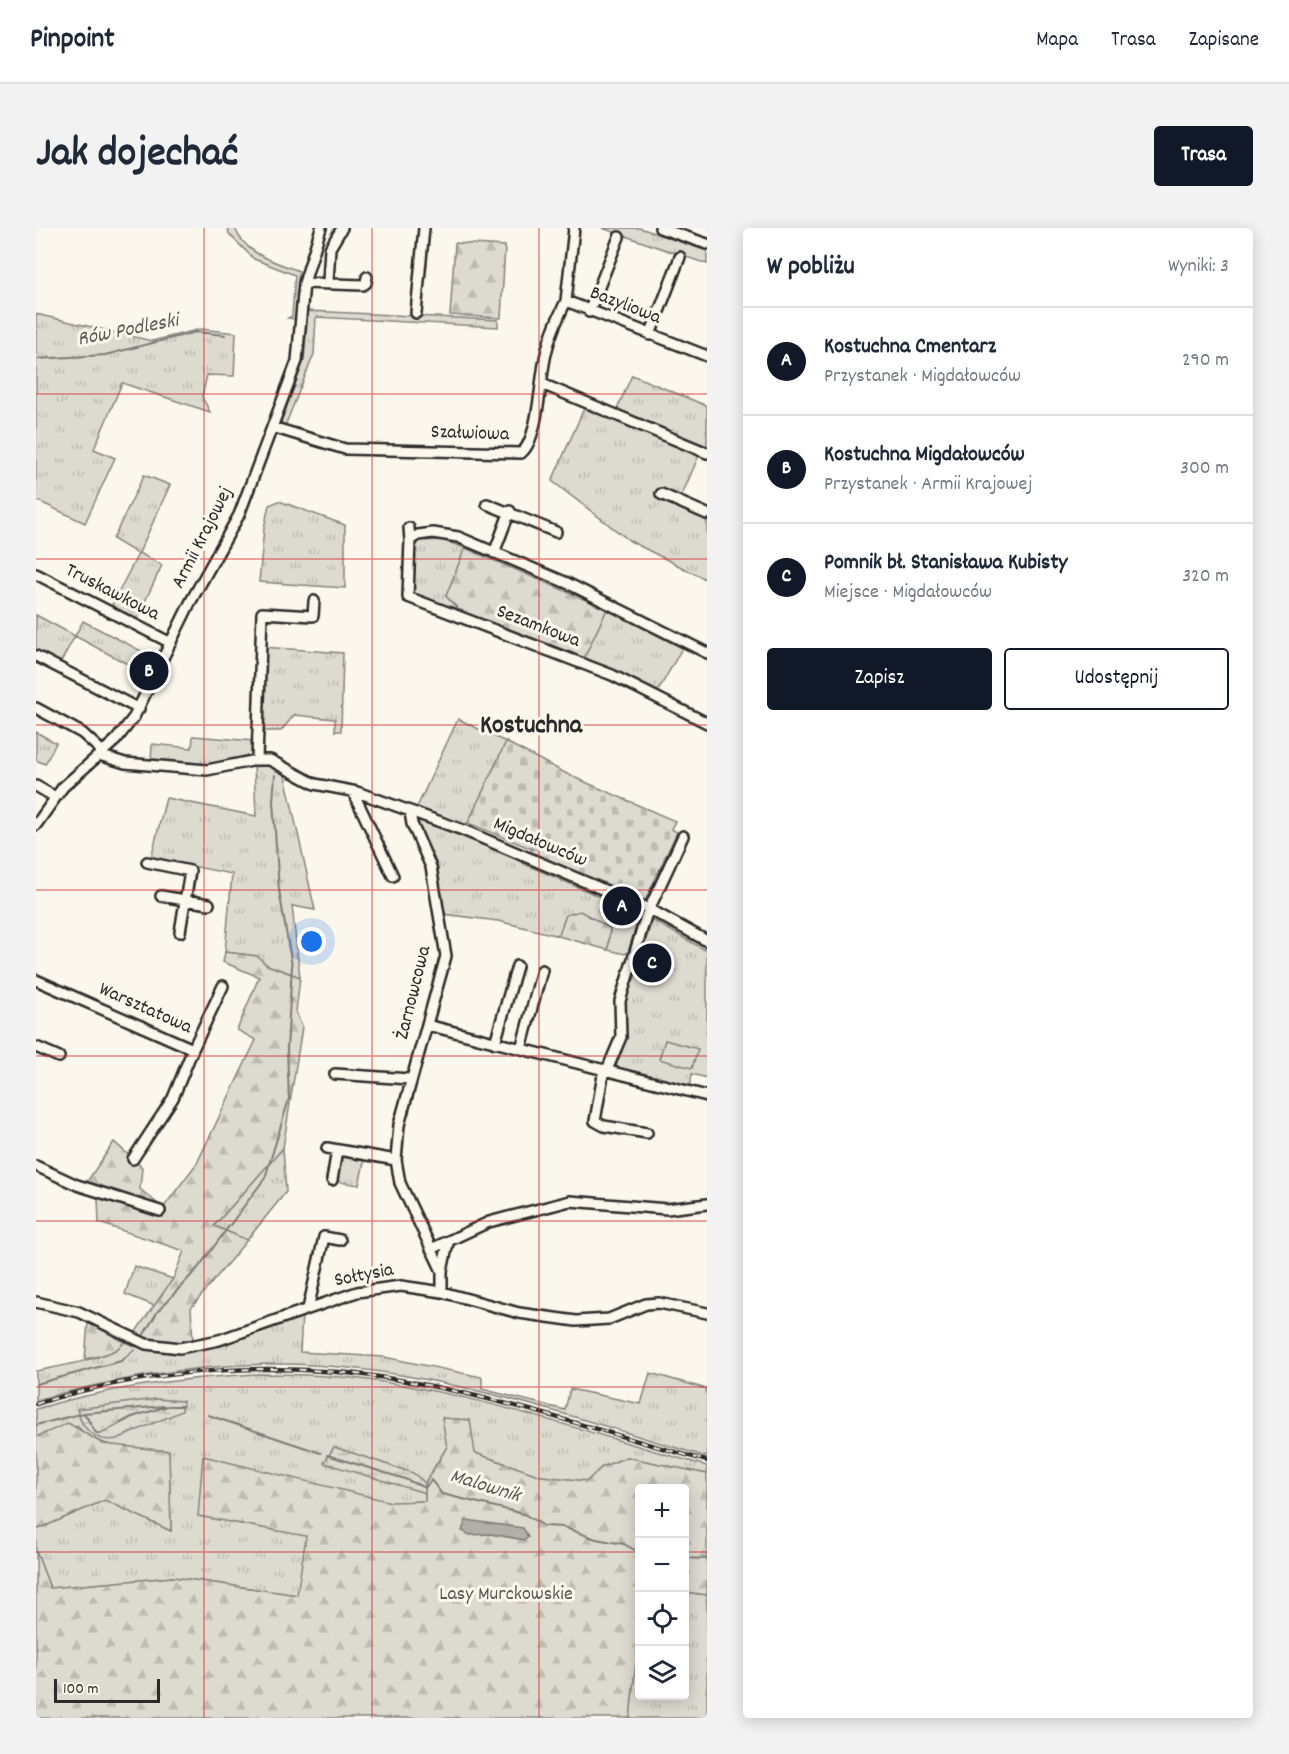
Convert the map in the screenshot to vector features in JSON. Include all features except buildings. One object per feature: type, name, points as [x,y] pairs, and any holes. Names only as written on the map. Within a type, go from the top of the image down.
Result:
[{"type":"street","name":"Armii Krajowej","points":[[36,825],[55,797],[123,732],[139,709],[191,601],[239,515],[297,361],[304,283],[321,228]]},
{"type":"street","points":[[328,282],[330,248],[342,228]]},
{"type":"street","points":[[416,312],[424,228]]},
{"type":"street","name":"Bazyliowa","points":[[574,228],[566,301],[589,312],[707,356]]},
{"type":"street","points":[[660,228],[707,244]]},
{"type":"street","points":[[589,312],[620,237]]},
{"type":"street","points":[[650,335],[680,257]]},
{"type":"street","points":[[304,283],[328,282],[363,285],[367,277]]},
{"type":"street","name":"Szałwiowa","points":[[272,427],[345,449],[521,453],[525,449],[533,426],[549,340],[566,301]]},
{"type":"street","points":[[542,384],[707,453]]},
{"type":"street","points":[[661,494],[707,514]]},
{"type":"street","points":[[487,504],[510,511],[556,532]]},
{"type":"street","points":[[494,553],[510,511]]},
{"type":"street","name":"Sezamkowa","points":[[409,528],[408,597],[612,675],[706,720]]},
{"type":"street","points":[[410,540],[418,535],[444,533],[567,583],[707,653]]},
{"type":"street","name":"Truskawkowa","points":[[36,574],[171,644]]},
{"type":"street","points":[[257,760],[262,613],[313,616],[314,601]]},
{"type":"street","points":[[36,656],[139,709]]},
{"type":"street","points":[[36,708],[82,733],[101,753]]},
{"type":"street","name":"Migdałowców","points":[[101,753],[125,763],[207,770],[257,760],[270,760],[320,785],[353,792],[463,830],[649,909],[707,941]]},
{"type":"street","points":[[36,786],[55,797]]},
{"type":"street","points":[[353,792],[393,876]]},
{"type":"street","name":"Żarnowcowa","points":[[410,812],[412,824],[431,867],[446,956],[410,1079],[399,1125],[396,1160],[400,1183],[442,1271],[442,1292]]},
{"type":"street","points":[[647,1133],[604,1126],[595,1121],[606,1070],[621,1037],[620,1001],[649,909],[683,836]]},
{"type":"street","points":[[147,862],[189,869],[180,932]]},
{"type":"street","points":[[161,896],[209,904]]},
{"type":"street","points":[[495,1042],[517,966]]},
{"type":"street","points":[[521,1049],[542,970]]},
{"type":"street","name":"Warsztatowa","points":[[36,980],[193,1049],[173,1098],[133,1159]]},
{"type":"street","points":[[193,1049],[224,986]]},
{"type":"street","points":[[427,1024],[707,1096]]},
{"type":"street","points":[[36,1047],[59,1057]]},
{"type":"street","points":[[335,1074],[410,1079]]},
{"type":"street","points":[[332,1180],[332,1149],[396,1160]]},
{"type":"street","points":[[36,1166],[77,1185],[160,1211]]},
{"type":"street","points":[[431,1249],[489,1222],[570,1201],[667,1209],[707,1204]]},
{"type":"street","points":[[312,1234],[340,1240]]},
{"type":"street","points":[[308,1309],[324,1237]]},
{"type":"street","points":[[442,1271],[448,1243]]},
{"type":"street","name":"Sołtysia","points":[[36,1302],[79,1312],[146,1344],[180,1348],[219,1340],[357,1292],[380,1288],[415,1287],[442,1292],[495,1308],[576,1321],[609,1319],[646,1305],[659,1303],[707,1312]]},
{"type":"green space","points":[[228,228],[235,228],[245,244],[261,256],[299,271],[295,319],[288,318],[292,316],[295,275],[254,259],[229,234]]},
{"type":"green space","points":[[602,228],[640,228],[707,251],[707,264]]},
{"type":"green space","points":[[455,243],[505,246],[501,318],[450,315]]},
{"type":"green space","points":[[308,311],[498,320],[498,327],[316,317],[314,354],[285,426],[281,422],[304,360]]},
{"type":"green space","points":[[36,314],[152,341],[201,329],[236,333],[234,376],[207,375],[202,397],[210,412],[122,383],[94,449],[115,458],[85,523],[36,500]]},
{"type":"green space","points":[[632,375],[707,406],[707,446],[617,409]]},
{"type":"green space","points":[[586,404],[700,453],[679,502],[707,515],[707,580],[630,541],[552,481]]},
{"type":"green space","points":[[144,475],[170,485],[139,553],[162,565],[135,623],[110,609],[138,554],[113,539]]},
{"type":"green space","points":[[279,501],[345,525],[345,588],[259,582],[264,528],[269,505]]},
{"type":"green space","points":[[442,540],[465,548],[446,596],[459,610],[414,594],[414,544],[420,541]]},
{"type":"green space","points":[[465,548],[607,609],[584,658],[459,610],[446,596]]},
{"type":"green space","points":[[607,609],[682,648],[657,693],[584,658]]},
{"type":"green space","points":[[36,615],[75,636],[59,665],[36,653]]},
{"type":"green space","points":[[83,621],[155,658],[146,674],[75,636]]},
{"type":"green space","points":[[263,647],[343,653],[341,731],[335,731],[335,719],[294,715],[281,731],[261,731]]},
{"type":"green space","points":[[458,719],[506,742],[468,823],[463,826],[403,805],[417,807]]},
{"type":"green space","points":[[36,732],[56,743],[45,764],[36,760]]},
{"type":"green space","points":[[193,736],[254,741],[253,756],[208,765],[151,760],[152,744],[192,748]]},
{"type":"green space","points":[[506,742],[569,775],[675,821],[671,829],[677,832],[644,903],[530,854],[532,849],[468,823]]},
{"type":"green space","points":[[266,763],[284,771],[315,910],[292,906],[300,977],[267,965],[257,956],[225,952],[232,874],[151,858],[166,798],[256,816],[254,764]]},
{"type":"green space","points":[[420,821],[519,858],[524,864],[640,914],[628,952],[625,954],[608,950],[610,928],[566,915],[559,934],[555,935],[498,921],[443,914],[415,825]]},
{"type":"green space","points":[[580,911],[610,928],[608,950],[555,935],[559,934],[566,915]]},
{"type":"green space","points":[[652,920],[707,951],[707,1078],[692,1074],[690,1088],[616,1067],[625,1035],[623,1003],[628,983],[634,980]]},
{"type":"green space","points":[[225,952],[257,956],[267,965],[300,977],[296,1012],[302,1027],[283,1148],[214,1226],[247,1240],[191,1308],[193,1342],[163,1344],[132,1337],[173,1279],[184,1251],[99,1223],[98,1198],[84,1186],[114,1142],[142,1167],[140,1189],[163,1208],[197,1163],[256,1040],[237,1030],[259,977],[223,962]]},
{"type":"green space","points":[[665,1040],[698,1049],[692,1068],[659,1059]]},
{"type":"green space","points":[[283,1148],[286,1192],[247,1240],[214,1226]]},
{"type":"green space","points":[[342,1154],[365,1158],[359,1185],[333,1181],[338,1157]]},
{"type":"green space","points":[[134,1266],[173,1279],[155,1306],[125,1294]]},
{"type":"green space","points":[[302,1314],[300,1352],[384,1357],[482,1377],[482,1389],[565,1410],[570,1389],[641,1404],[650,1373],[707,1389],[707,1457],[495,1395],[387,1373],[333,1366],[278,1364],[186,1370],[96,1385],[36,1400],[36,1371],[97,1357],[118,1348],[124,1342],[147,1349],[169,1352],[192,1351],[237,1340]]},
{"type":"green space","points":[[88,1322],[124,1342],[112,1352],[85,1359]]},
{"type":"green space","points":[[256,1374],[361,1379],[449,1394],[536,1416],[707,1466],[707,1474],[627,1457],[602,1467],[587,1481],[541,1476],[475,1453],[443,1418],[447,1447],[425,1483],[425,1501],[198,1516],[307,1536],[298,1595],[173,1577],[50,1588],[36,1551],[36,1530],[105,1500],[171,1531],[169,1451],[107,1444],[86,1434],[77,1426],[36,1437],[36,1409],[117,1389],[200,1378]]},
{"type":"green space","points":[[156,1399],[183,1401],[182,1411],[117,1439],[96,1437],[82,1423],[77,1409]]},
{"type":"green space","name":"Lasy Murckowskie","points":[[442,1418],[470,1420],[475,1453],[541,1476],[587,1481],[602,1467],[627,1457],[707,1474],[707,1595],[689,1593],[689,1484],[635,1484],[635,1669],[630,1718],[36,1718],[36,1551],[50,1588],[173,1577],[297,1595],[306,1536],[198,1516],[203,1456],[391,1502],[425,1501],[425,1483],[447,1447]]},
{"type":"green space","points":[[68,1423],[103,1444],[169,1451],[171,1531],[105,1500],[36,1530],[36,1437]]},
{"type":"green space","points":[[334,1447],[413,1473],[425,1483],[425,1493],[324,1463]]},
{"type":"green space","points":[[689,1593],[707,1595],[707,1718],[630,1718],[635,1669],[635,1700],[689,1700]]},
{"type":"shaded area","points":[[466,1520],[523,1528],[528,1537],[525,1540],[490,1534],[470,1535],[462,1531]]},
{"type":"waterway","name":"Rów Podleski","points":[[36,359],[105,355],[196,332],[225,335]]},
{"type":"waterway","points":[[144,1334],[158,1311],[198,1268],[265,1178],[289,1099],[287,1049],[292,966],[279,890],[273,801],[275,775]]},
{"type":"waterway","points":[[36,1384],[121,1361],[134,1350]]},
{"type":"waterway","points":[[84,1413],[165,1406]]},
{"type":"waterway","name":"Malownik","points":[[36,1425],[84,1413],[96,1433],[100,1434],[132,1417],[168,1406],[182,1406]]},
{"type":"waterway","name":"Malownik","points":[[208,1415],[321,1453]]},
{"type":"waterway","name":"Malownik","points":[[327,1455],[405,1479],[425,1488],[431,1480],[442,1494],[524,1514],[544,1526],[563,1527],[596,1539],[624,1544],[635,1550]]},
{"type":"waterway","name":"Malownik","points":[[689,1558],[707,1559]]},
{"type":"railway","points":[[36,1404],[125,1382],[171,1375],[263,1369],[309,1370],[400,1380],[477,1396],[707,1461]]},
{"type":"place","name":"Kostuchna Migdałowców","points":[[149,671]]},
{"type":"place","name":"Kostuchna Cmentarz","points":[[622,906]]},
{"type":"place","name":"Pomnik bł. Stanisława Kubisty","points":[[652,963]]},
{"type":"district","name":"Kostuchna","points":[[531,726]]}]
